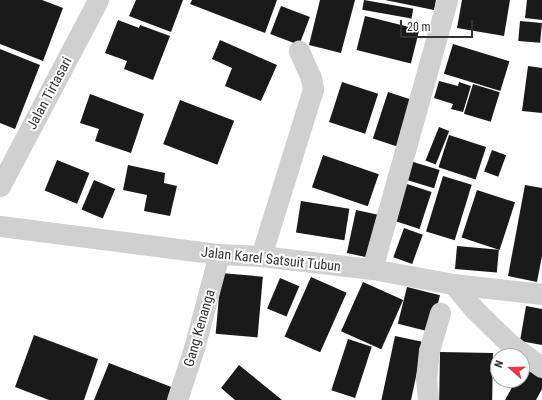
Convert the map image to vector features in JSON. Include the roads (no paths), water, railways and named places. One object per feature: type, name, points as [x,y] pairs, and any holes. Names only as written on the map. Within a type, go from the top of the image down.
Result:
[{"type":"street","name":"Jalan Tirtasari","points":[[0,186],[98,0]]},
{"type":"street","points":[[372,269],[448,0]]},
{"type":"street","points":[[261,256],[313,89],[311,78],[299,51]]},
{"type":"street","name":"Jalan Karel Satsuit Tubun","points":[[0,226],[219,254],[261,256],[372,269],[450,283],[542,294]]},
{"type":"street","name":"Gang Kenanga","points":[[177,400],[194,348],[219,254]]},
{"type":"street","points":[[428,400],[426,379],[429,351],[450,283],[505,339],[542,367]]}]
